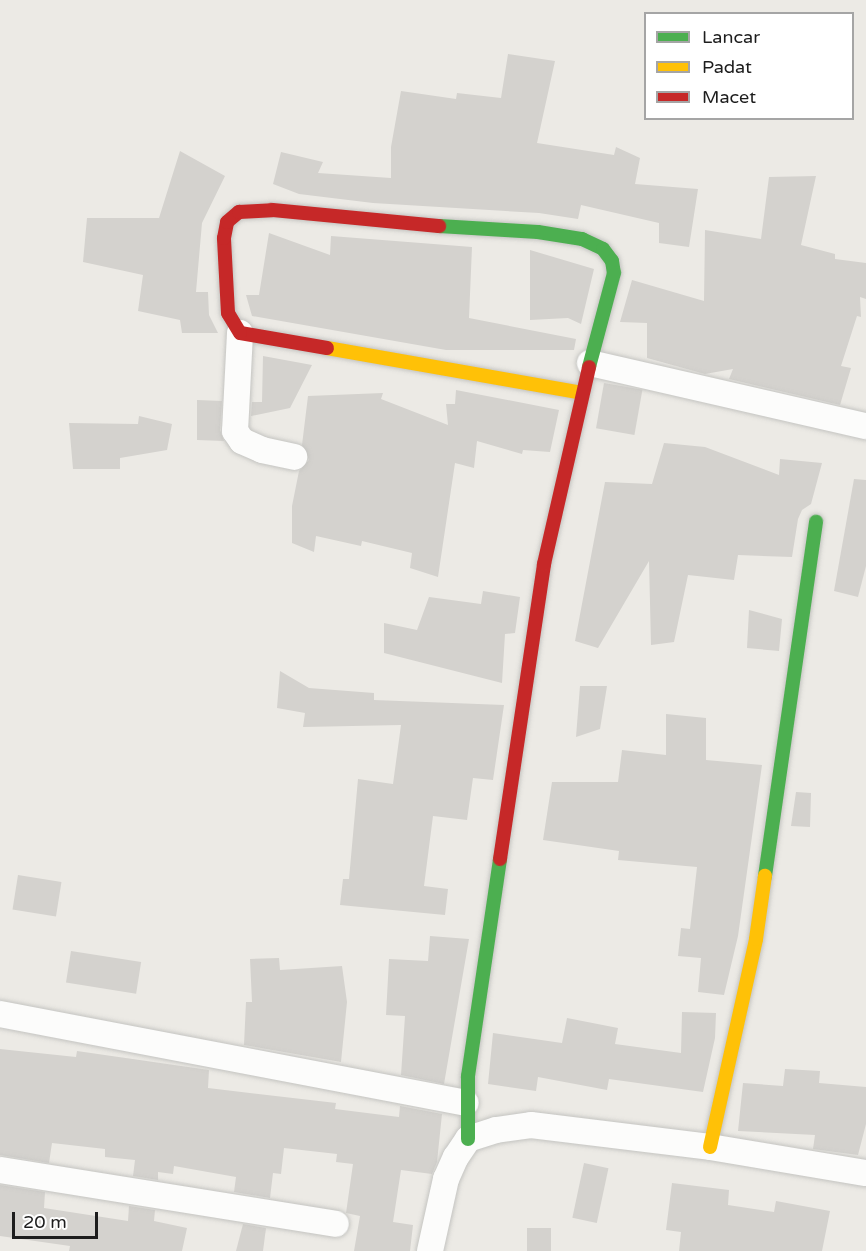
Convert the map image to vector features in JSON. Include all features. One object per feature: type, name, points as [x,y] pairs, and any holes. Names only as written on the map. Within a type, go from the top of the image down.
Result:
[{"type":"street","points":[[294,457],[262,450],[242,441],[235,431],[240,333],[228,314],[224,238],[227,222],[239,212],[272,210],[371,222],[538,232],[582,239],[603,249],[612,261],[614,273],[582,393],[544,564],[466,1103],[468,1139],[446,1179],[430,1251]]},
{"type":"street","points":[[240,333],[582,393]]},
{"type":"street","points":[[590,363],[866,426]]},
{"type":"street","points":[[710,1147],[756,939],[816,522]]},
{"type":"street","points":[[0,1014],[466,1103]]},
{"type":"street","points":[[468,1139],[531,1125],[710,1147],[866,1173]]},
{"type":"street","points":[[0,1170],[336,1224]]},
{"type":"building","points":[[508,54],[555,61],[537,143],[614,155],[616,147],[640,158],[635,184],[698,189],[689,247],[659,243],[659,223],[581,205],[578,219],[539,213],[373,203],[299,194],[273,184],[281,152],[323,162],[318,173],[391,178],[391,147],[401,91],[456,99],[457,93],[501,98]]},
{"type":"building","points":[[180,151],[225,176],[202,223],[196,292],[208,292],[209,315],[218,333],[182,333],[180,320],[138,311],[143,275],[83,262],[87,218],[159,218]]},
{"type":"building","points":[[816,176],[801,245],[835,254],[835,259],[866,263],[866,299],[860,297],[861,317],[857,316],[841,366],[851,368],[840,405],[729,379],[733,369],[705,374],[647,358],[647,323],[620,322],[632,280],[704,301],[705,230],[761,239],[769,177]]},
{"type":"building","points":[[269,233],[330,255],[331,236],[472,247],[469,318],[576,339],[574,350],[446,350],[252,316],[246,295],[259,295]]},
{"type":"building","points":[[530,250],[594,269],[581,324],[568,318],[530,320]]},
{"type":"building","points":[[263,356],[312,365],[290,408],[251,416],[252,402],[262,402]]},
{"type":"building","points":[[604,383],[642,390],[634,435],[596,428]]},
{"type":"building","points":[[456,390],[559,410],[550,452],[523,450],[522,454],[477,441],[474,468],[455,463],[438,577],[410,568],[412,553],[362,541],[361,546],[316,536],[314,552],[292,543],[292,506],[299,471],[309,460],[302,445],[308,396],[383,393],[381,399],[448,425],[446,404],[455,404]]},
{"type":"building","points":[[197,400],[222,401],[220,430],[224,441],[197,440]]},
{"type":"building","points":[[139,416],[172,424],[167,450],[120,458],[120,469],[73,469],[69,423],[138,424]]},
{"type":"building","points":[[664,443],[705,447],[779,475],[780,459],[822,463],[811,504],[802,510],[798,519],[792,557],[738,555],[734,580],[688,575],[674,642],[651,645],[649,561],[598,648],[575,641],[605,482],[652,484]]},
{"type":"building","points":[[854,479],[866,480],[866,566],[858,597],[834,591]]},
{"type":"building","points":[[483,591],[520,597],[515,633],[505,634],[502,683],[384,653],[384,623],[417,630],[429,597],[481,604]]},
{"type":"building","points":[[749,610],[782,619],[779,651],[747,648]]},
{"type":"building","points":[[280,671],[309,688],[374,693],[374,700],[504,705],[493,780],[473,778],[467,820],[433,816],[424,886],[448,889],[445,915],[340,905],[343,879],[349,879],[358,779],[393,784],[401,725],[303,727],[305,713],[277,708]]},
{"type":"building","points":[[580,686],[607,686],[600,729],[576,737]]},
{"type":"building","points":[[666,714],[706,718],[706,760],[762,765],[738,936],[724,995],[698,992],[701,958],[678,956],[681,928],[690,929],[697,867],[618,860],[619,851],[543,840],[552,782],[618,782],[622,750],[666,755]]},
{"type":"building","points":[[796,792],[811,793],[810,827],[791,826]]},
{"type":"building","points":[[18,875],[61,882],[56,916],[13,910]]},
{"type":"building","points":[[430,936],[469,939],[444,1084],[401,1075],[405,1016],[386,1015],[389,959],[428,961]]},
{"type":"building","points":[[71,951],[141,962],[136,994],[66,983]]},
{"type":"building","points":[[279,958],[280,970],[342,966],[347,1002],[341,1062],[244,1045],[246,1002],[252,1002],[250,959]]},
{"type":"building","points":[[682,1012],[716,1013],[715,1038],[703,1092],[609,1079],[607,1090],[538,1077],[536,1091],[488,1084],[493,1033],[562,1043],[567,1018],[618,1028],[615,1044],[681,1053]]},
{"type":"building","points":[[0,1049],[76,1057],[77,1051],[209,1070],[208,1088],[336,1103],[335,1109],[399,1117],[400,1106],[442,1114],[437,1162],[432,1174],[401,1170],[393,1222],[413,1225],[410,1251],[354,1251],[360,1216],[346,1213],[353,1164],[336,1162],[337,1154],[284,1148],[281,1174],[273,1173],[270,1198],[234,1192],[236,1177],[174,1166],[173,1174],[158,1172],[158,1180],[133,1176],[135,1160],[105,1157],[105,1149],[52,1143],[49,1163],[0,1155]]},
{"type":"building","points":[[785,1069],[820,1071],[819,1083],[866,1087],[866,1124],[858,1155],[813,1149],[815,1135],[738,1131],[743,1083],[783,1086]]},
{"type":"building","points":[[584,1163],[608,1168],[597,1223],[572,1218]]},
{"type":"building","points":[[672,1183],[729,1190],[728,1205],[774,1212],[776,1201],[830,1211],[822,1251],[679,1251],[681,1232],[666,1230]]},
{"type":"building","points":[[0,1185],[45,1192],[44,1208],[128,1221],[129,1206],[155,1210],[154,1221],[187,1228],[182,1251],[69,1251],[70,1246],[0,1236]]},
{"type":"building","points":[[243,1224],[266,1228],[263,1251],[236,1251]]},
{"type":"building","points":[[527,1228],[551,1228],[551,1251],[527,1251]]},
{"type":"traffic: fast","points":[[439,226],[538,232],[582,239],[603,249],[612,261],[614,273],[589,367]]},
{"type":"traffic: fast","points":[[765,876],[816,522]]},
{"type":"traffic: fast","points":[[468,1139],[468,1076],[500,859]]},
{"type":"traffic: slow","points":[[327,348],[582,393]]},
{"type":"traffic: slow","points":[[710,1147],[756,939],[765,876]]},
{"type":"traffic: jam","points":[[327,348],[240,333],[228,313],[224,238],[227,222],[239,212],[272,210],[439,226]]},
{"type":"traffic: jam","points":[[500,859],[544,564],[589,367]]}]
